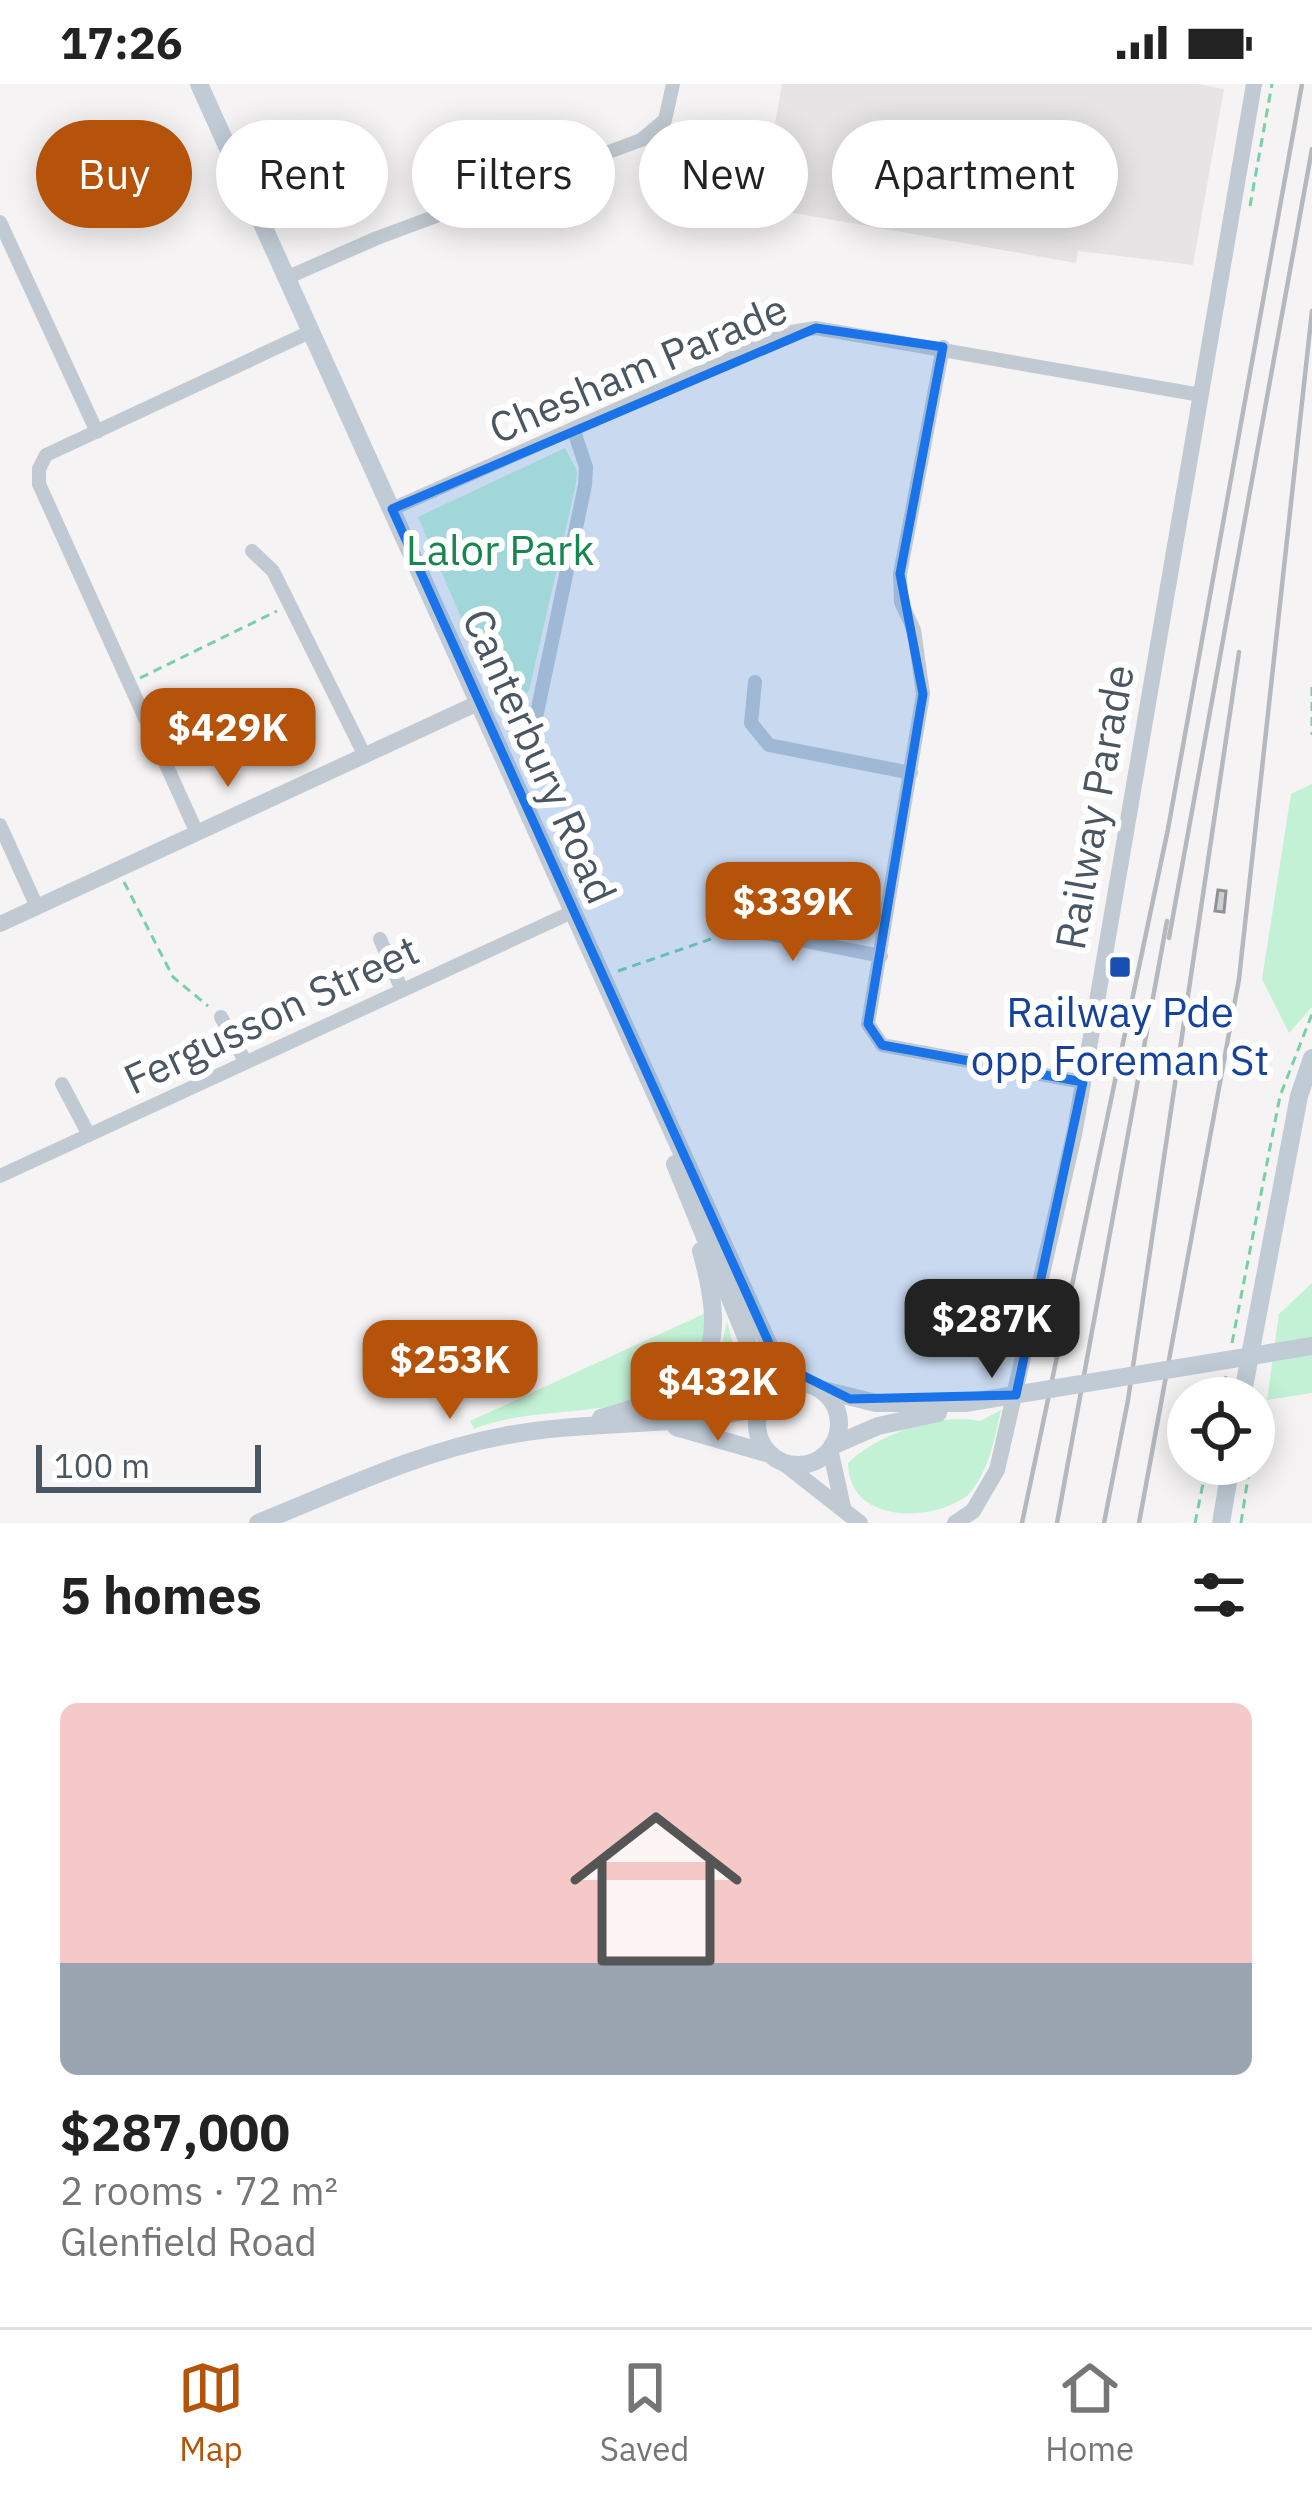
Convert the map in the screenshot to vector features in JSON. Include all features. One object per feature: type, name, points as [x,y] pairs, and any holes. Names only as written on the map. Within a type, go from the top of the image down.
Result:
[{"type":"main road","name":"Canterbury Road","points":[[199,84],[638,1064],[733,1256],[772,1352],[785,1370],[813,1386]]},
{"type":"main road","points":[[1254,1377],[1299,1096],[1312,1058]]},
{"type":"main road","name":"Canterbury Road","points":[[638,1064],[746,1336],[762,1405]]},
{"type":"main road","points":[[573,1426],[670,1396],[690,1382],[709,1356],[715,1308],[680,1175]]},
{"type":"main road","points":[[664,1424],[744,1443],[778,1459],[804,1464],[878,1426],[962,1404],[1312,1346]]},
{"type":"main road","points":[[813,1386],[837,1411],[831,1448]]},
{"type":"main road","points":[[258,1523],[406,1464],[500,1436],[573,1426],[664,1424],[762,1405],[778,1388],[813,1386],[876,1403],[962,1404]]},
{"type":"main road","points":[[762,1405],[760,1437],[778,1459]]},
{"type":"main road","points":[[1221,1523],[1227,1485]]},
{"type":"street","points":[[286,278],[651,135],[665,120],[673,84]]},
{"type":"street","name":"Railway Parade","points":[[955,1523],[973,1510],[997,1470],[1083,1082],[1254,84]]},
{"type":"street","points":[[1,225],[97,432]]},
{"type":"street","name":"Chesham Parade","points":[[392,509],[790,332],[847,329],[1201,395]]},
{"type":"street","points":[[197,833],[39,484],[46,455],[310,332]]},
{"type":"street","points":[[943,347],[900,574],[901,602],[914,630],[923,694],[868,1024],[882,1045],[1083,1082]]},
{"type":"street","points":[[536,722],[586,485],[586,466],[574,431]]},
{"type":"street","points":[[252,551],[272,572],[365,757]]},
{"type":"street","points":[[755,682],[751,723],[769,746],[911,773]]},
{"type":"street","points":[[0,924],[478,703]]},
{"type":"street","points":[[0,825],[37,907]]},
{"type":"street","name":"Fergusson Street","points":[[0,1176],[570,914]]},
{"type":"street","points":[[715,923],[880,956]]},
{"type":"street","points":[[380,939],[401,988]]},
{"type":"street","points":[[221,1017],[244,1061]]},
{"type":"street","points":[[62,1084],[89,1136]]},
{"type":"street","points":[[831,1448],[853,1517]]},
{"type":"street","points":[[778,1459],[853,1517]]},
{"type":"path","points":[[1246,223],[1272,84]]},
{"type":"path","points":[[129,683],[289,604]]},
{"type":"path","points":[[1312,687],[1312,735]]},
{"type":"path","points":[[118,870],[173,976],[221,1017]]},
{"type":"path","points":[[599,977],[705,943],[732,926]]},
{"type":"path","points":[[1232,1345],[1280,1096],[1312,1014]]},
{"type":"path","points":[[1226,1377],[1229,1362]]},
{"type":"path","points":[[1195,1523],[1203,1485]]},
{"type":"path","points":[[1241,1523],[1247,1485]]},
{"type":"highlighted area","points":[[816,328],[943,347],[900,574],[923,694],[868,1024],[882,1045],[1083,1082],[1016,1395],[850,1399],[778,1363],[392,509]]},
{"type":"shaded area","points":[[782,84],[1198,84],[1224,89],[1193,265],[1078,251],[1076,263],[878,228],[1118,228],[1118,120],[832,120],[832,220],[808,216],[808,120],[776,120]]},
{"type":"green space","name":"Lalor Park","points":[[565,448],[577,471],[576,484],[529,691],[501,711],[418,517]]},
{"type":"green space","points":[[1312,784],[1312,1007],[1289,1033],[1262,979],[1291,794]]},
{"type":"green space","points":[[1312,1283],[1312,1393],[1275,1399],[1275,1377],[1270,1377],[1279,1314]]},
{"type":"green space","points":[[708,1312],[698,1352],[678,1379],[651,1396],[474,1429],[470,1421]]},
{"type":"green space","points":[[727,1322],[746,1392],[728,1405],[680,1408],[717,1364]]},
{"type":"green space","points":[[1001,1410],[981,1477],[967,1496],[951,1505],[933,1511],[894,1512],[861,1497],[852,1483],[848,1463],[893,1434],[929,1422],[980,1421]]},
{"type":"building","points":[[1218,890],[1226,891],[1224,912],[1215,911]]},
{"type":"railway","points":[[1022,1523],[1168,829],[1302,84]]},
{"type":"railway","points":[[1169,938],[1312,149]]},
{"type":"railway","points":[[1139,1523],[1239,979],[1312,311]]},
{"type":"railway","points":[[1104,1523],[1128,1400],[1239,652]]},
{"type":"railway","points":[[1057,1523],[1167,921]]},
{"type":"place","name":"Railway Pde opp Foreman St","points":[[1120,967]]}]
